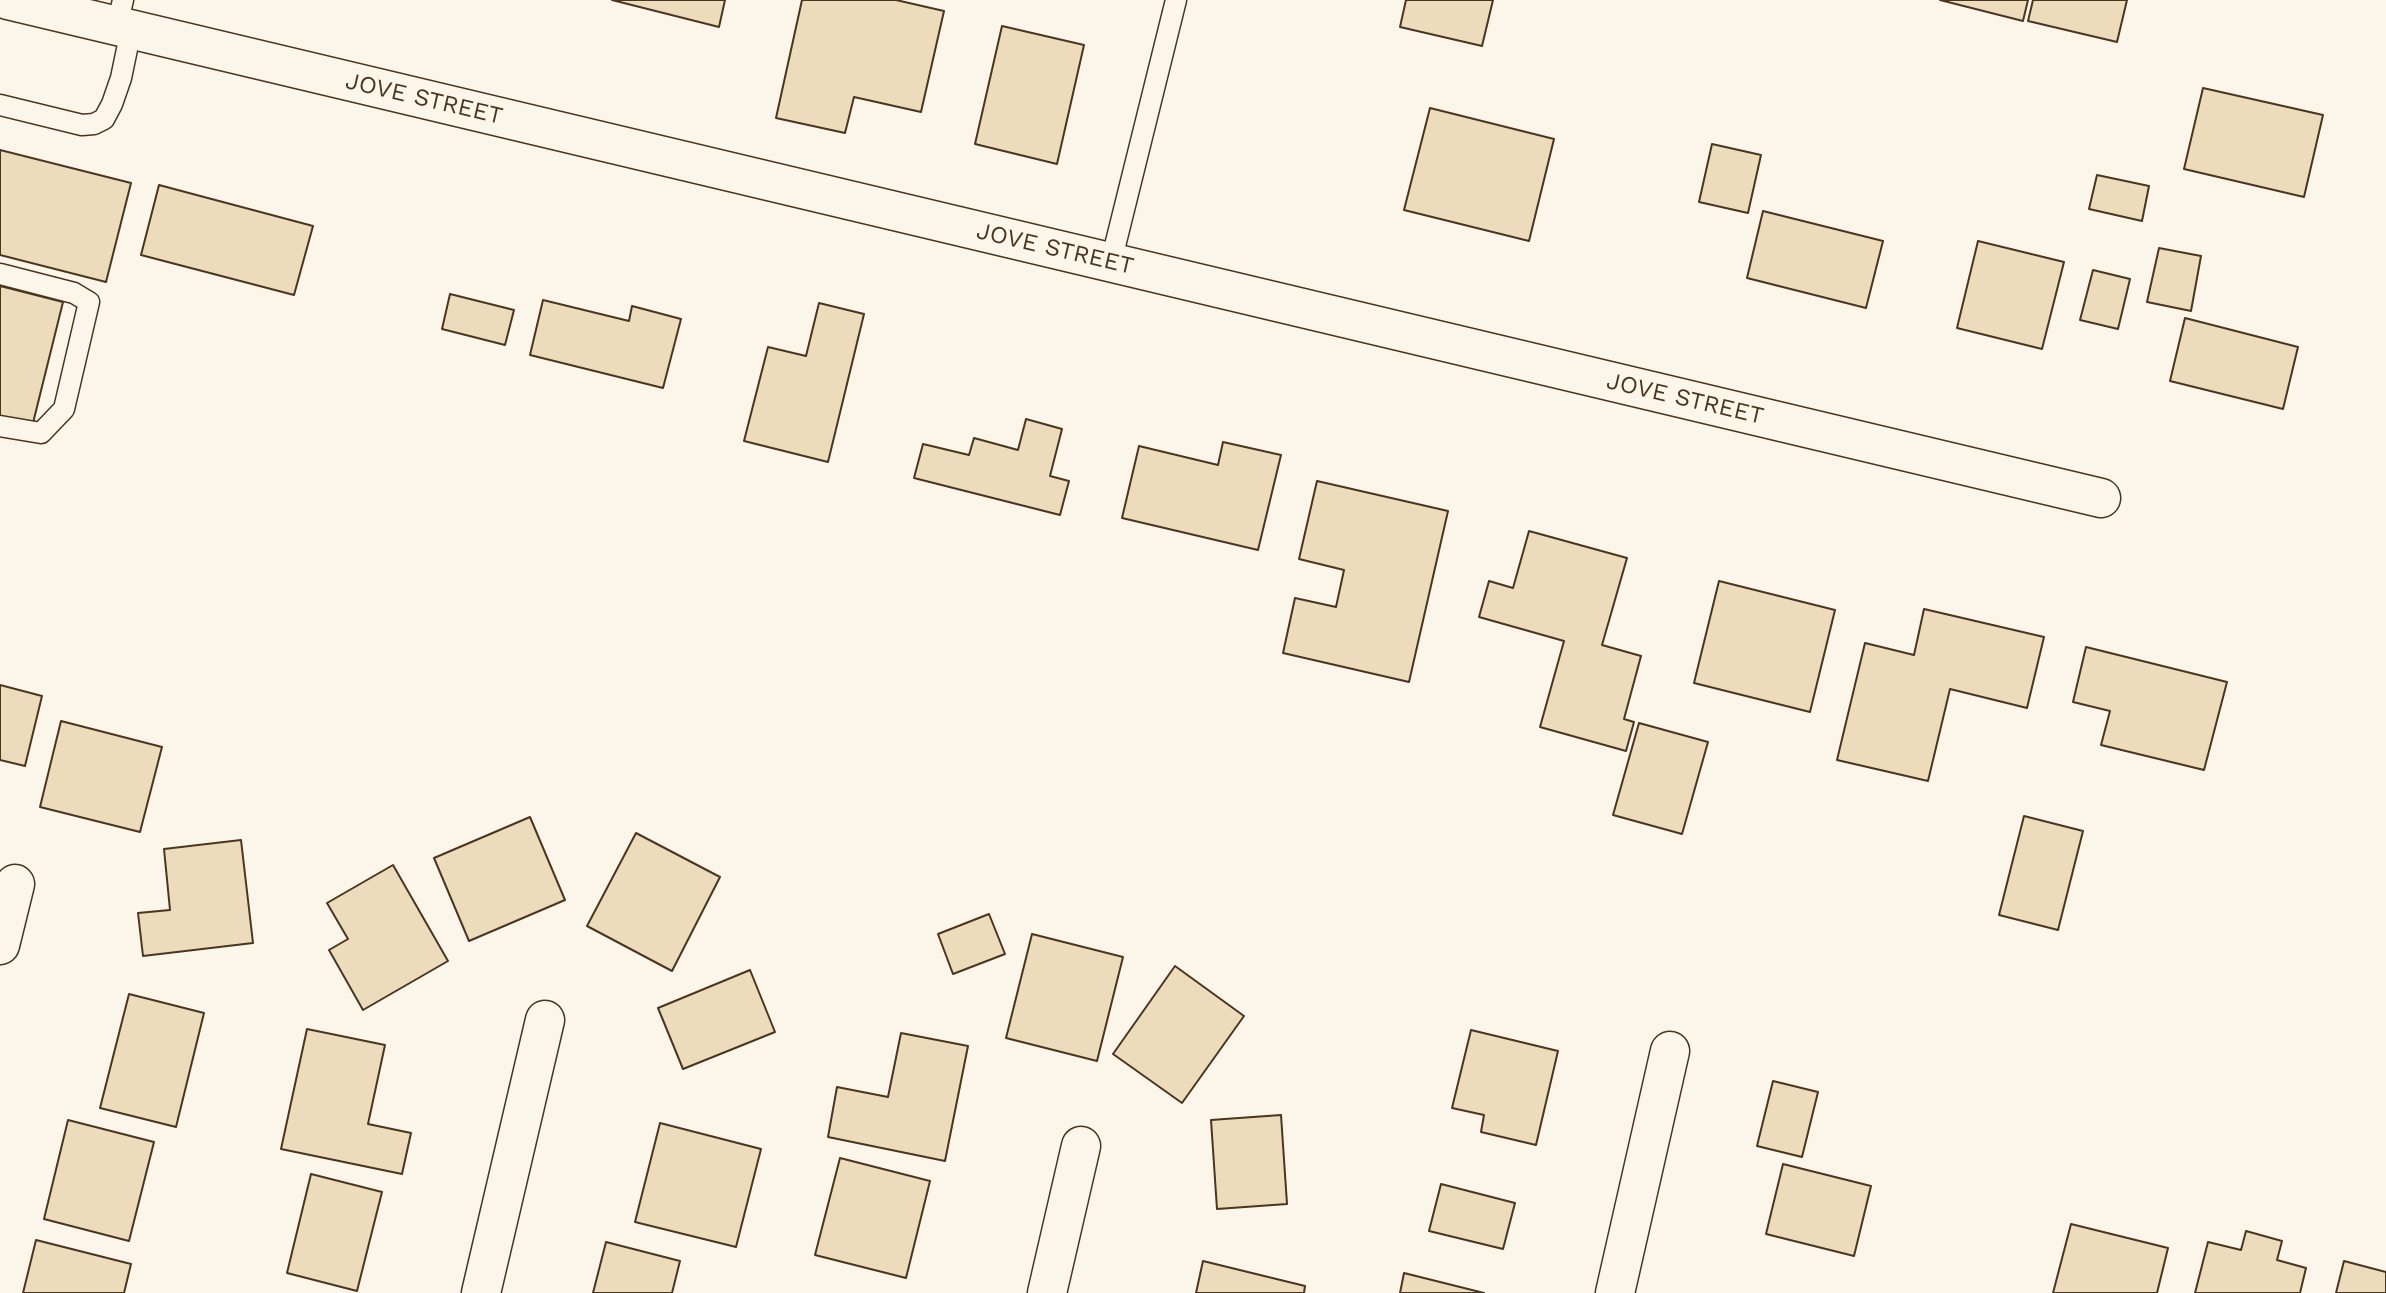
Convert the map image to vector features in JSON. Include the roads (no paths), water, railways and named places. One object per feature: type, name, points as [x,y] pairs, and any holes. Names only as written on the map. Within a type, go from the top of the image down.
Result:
[{"type":"street","name":"JOVE STREET","points":[[8,0],[124,19],[1111,262],[2101,498]]},
{"type":"street","points":[[0,945],[15,884]]},
{"type":"street","points":[[481,1293],[545,1020]]},
{"type":"street","points":[[1615,1293],[1670,1051]]},
{"type":"street","points":[[1047,1293],[1081,1146]]},
{"type":"lane","points":[[1111,262],[1176,0]]},
{"type":"lane","points":[[0,105],[82,125],[104,119],[121,78],[124,19]]},
{"type":"lane","points":[[0,274],[74,293],[89,302],[64,409],[41,433],[0,426]]}]
